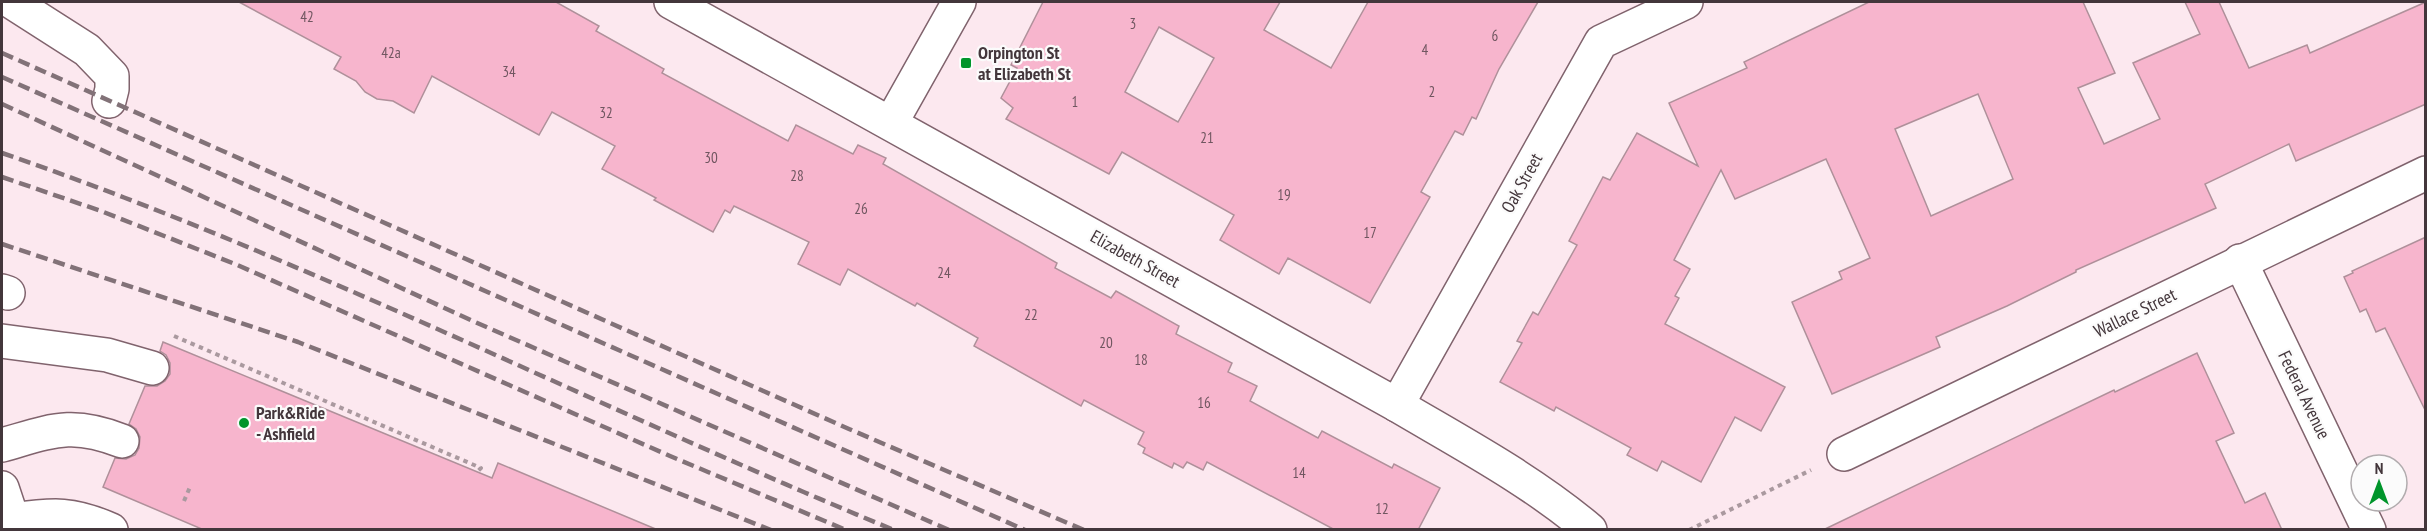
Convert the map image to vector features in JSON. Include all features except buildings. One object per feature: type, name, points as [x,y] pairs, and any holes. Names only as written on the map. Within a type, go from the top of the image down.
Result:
[{"type":"street","points":[[12,2],[87,50],[112,76],[109,101]]},
{"type":"street","name":"Elizabeth Street","points":[[671,2],[1397,405],[1514,474],[1560,504],[1590,530]]},
{"type":"street","points":[[891,123],[959,2]]},
{"type":"street","name":"Oak Street","points":[[1397,405],[1601,42],[1686,2]]},
{"type":"street","name":"Wallace Street","points":[[1844,454],[2426,173]]},
{"type":"street","name":"Federal Avenue","points":[[2240,261],[2369,530]]},
{"type":"street","points":[[2,341],[107,355],[152,369]]},
{"type":"street","points":[[2,445],[57,430],[77,429],[102,433],[122,441]]},
{"type":"street","points":[[2,488],[15,525],[66,515],[85,519],[111,530]]},
{"type":"path","points":[[172,335],[481,468],[477,472]]},
{"type":"path","points":[[1689,530],[1844,454]]},
{"type":"path","points":[[184,501],[190,487]]},
{"type":"railway","points":[[2,53],[849,429],[1084,530]]},
{"type":"railway","points":[[2,77],[1025,530]]},
{"type":"railway","points":[[2,104],[475,322],[949,530]]},
{"type":"railway","points":[[2,153],[116,194],[228,239],[894,530]]},
{"type":"railway","points":[[2,177],[101,211],[235,264],[670,456],[846,530]]},
{"type":"railway","points":[[2,244],[298,342],[771,530]]},
{"type":"place","name":"Orpington St at Elizabeth St","points":[[966,63]]},
{"type":"place","name":"Park&Ride - Ashfield","points":[[244,423]]}]
